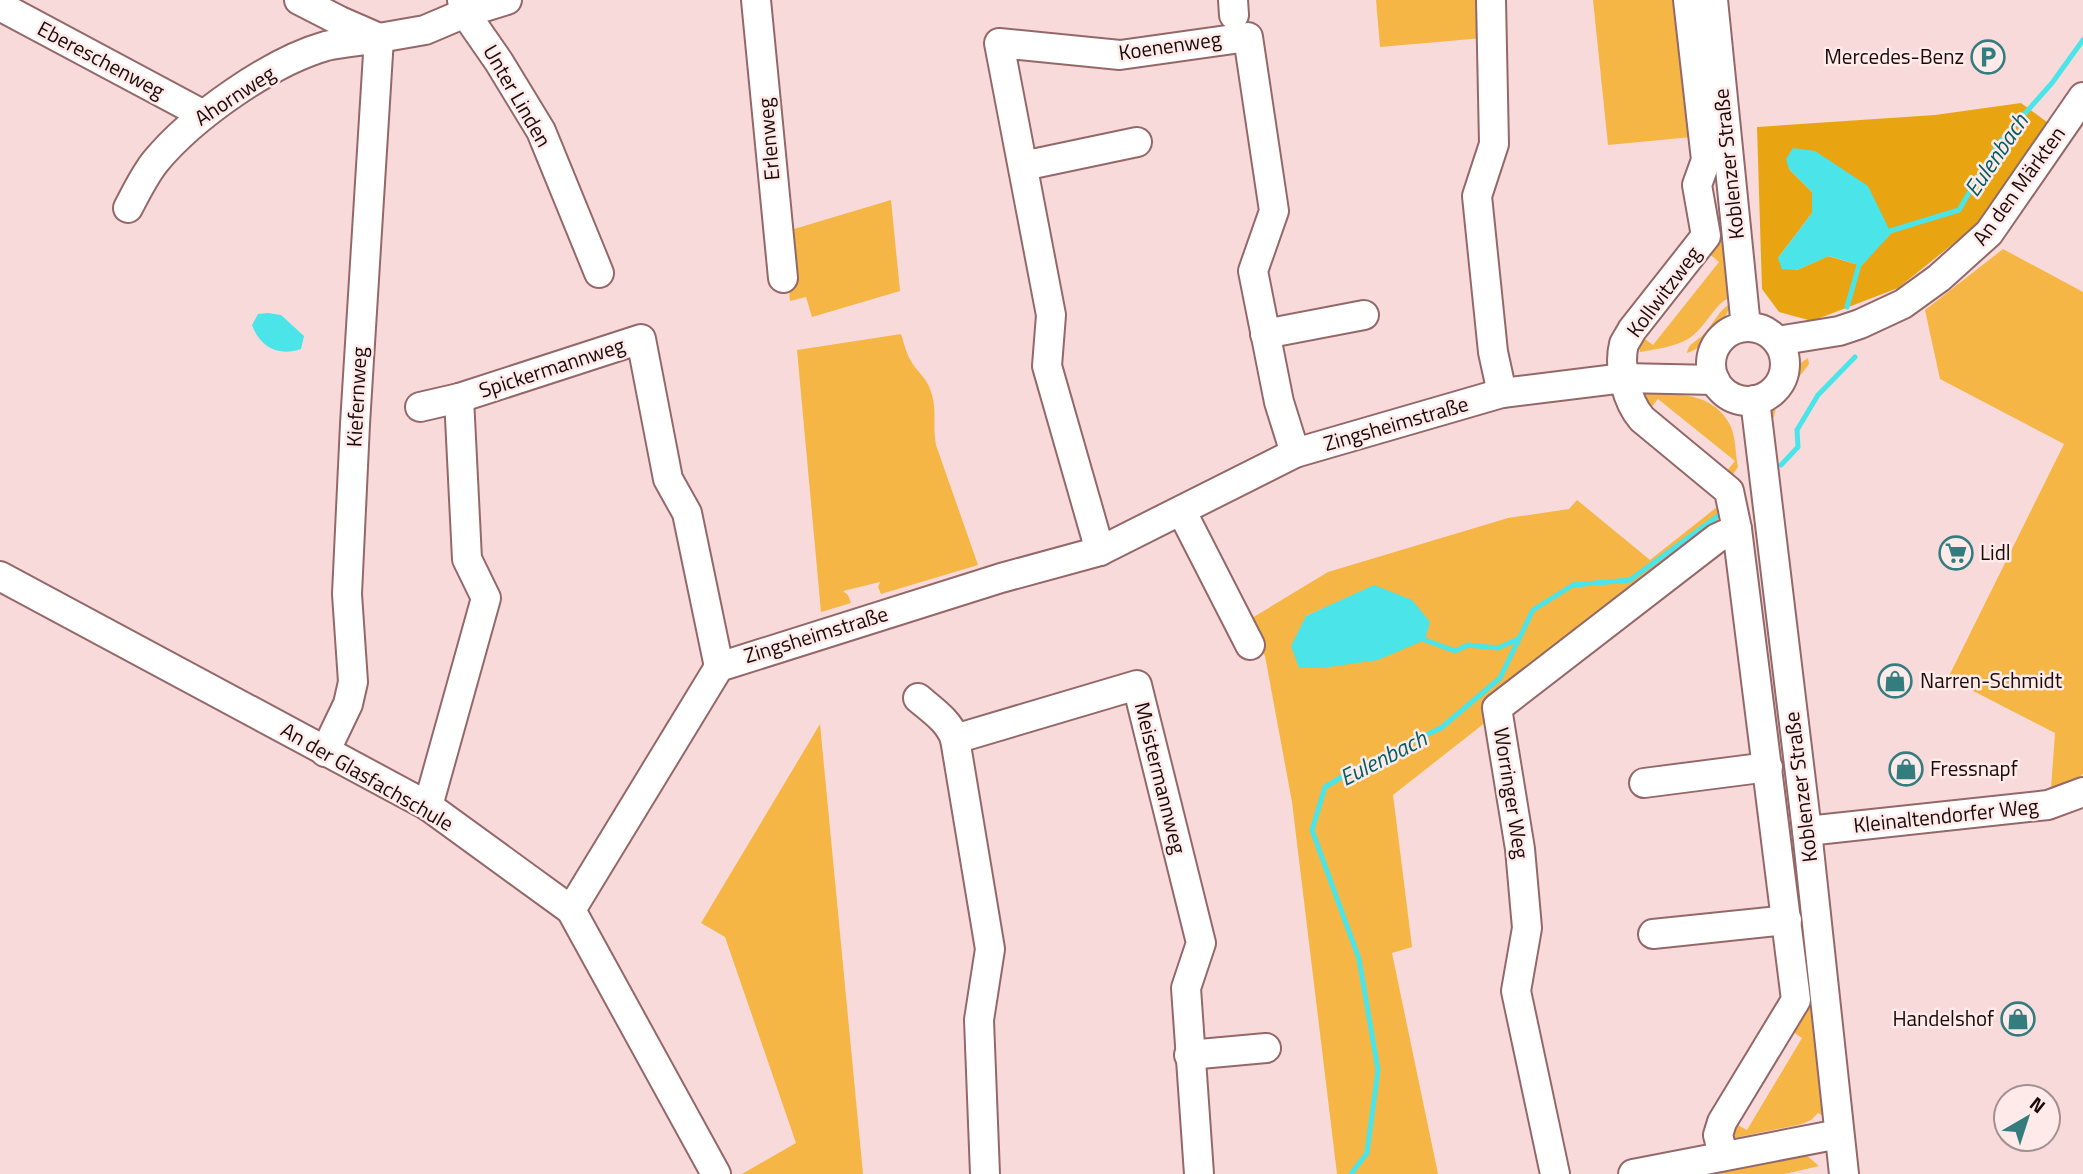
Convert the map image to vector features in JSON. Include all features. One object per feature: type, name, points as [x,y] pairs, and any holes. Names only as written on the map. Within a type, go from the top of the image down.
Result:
[{"type":"street","points":[[299,0],[379,38]]},
{"type":"street","name":"Ahornweg","points":[[128,208],[152,165],[175,138],[202,114],[277,67],[326,47],[425,30],[463,6],[508,0]]},
{"type":"street","name":"Erlenweg","points":[[756,0],[783,278]]},
{"type":"street","points":[[1492,0],[1494,144],[1477,196],[1493,352],[1502,393]]},
{"type":"street","name":"Kollwitzweg","points":[[1624,378],[1624,344],[1632,330],[1706,236],[1697,184],[1706,160],[1688,0]]},
{"type":"street","name":"Koblenzer Straße","points":[[1713,0],[1746,327]]},
{"type":"street","name":"Ebereschenweg","points":[[0,6],[202,114]]},
{"type":"street","name":"Unter Linden","points":[[463,6],[541,131],[599,273]]},
{"type":"street","name":"Koenenweg","points":[[1100,551],[1047,366],[1051,315],[999,43],[1120,55],[1248,37],[1274,211],[1253,271],[1279,402],[1295,453]]},
{"type":"street","name":"Kiefernweg","points":[[326,752],[348,704],[353,682],[347,594],[379,38]]},
{"type":"street","name":"An den Märkten","points":[[1781,351],[1809,351],[1839,331],[1903,304],[1965,257],[1989,233],[2083,97]]},
{"type":"street","points":[[1023,166],[1137,142]]},
{"type":"street","points":[[1265,334],[1364,315]]},
{"type":"street","points":[[1746,327],[1758,328],[1768,333],[1781,351],[1785,372],[1774,391],[1755,400],[1743,401],[1722,390],[1714,367],[1718,343],[1725,335],[1746,327]]},
{"type":"street","name":"Spickermannweg","points":[[420,407],[459,398],[641,339],[668,479],[687,513],[719,667]]},
{"type":"street","name":"Zingsheimstraße","points":[[571,910],[719,667],[988,582],[1100,551],[1295,453],[1502,393],[1714,367]]},
{"type":"street","points":[[1624,378],[1632,407],[1734,513],[1768,767],[1796,1000],[1722,1122],[1718,1135],[1723,1155]]},
{"type":"street","name":"Spickermannweg","points":[[428,806],[486,598],[467,559],[459,398]]},
{"type":"street","name":"Koblenzer Straße","points":[[1755,400],[1807,831],[1844,1174]]},
{"type":"street","points":[[1182,512],[1250,645]]},
{"type":"street","name":"Worringer Weg","points":[[1555,1174],[1517,991],[1527,928],[1520,849],[1497,708],[1717,538],[1734,513]]},
{"type":"street","name":"An der Glasfachschule","points":[[0,576],[428,806],[571,910],[716,1174]]},
{"type":"street","name":"Meistermannweg","points":[[956,739],[1137,685],[1201,943],[1186,988],[1199,1174]]},
{"type":"street","points":[[918,698],[942,718],[953,730],[956,739],[990,949],[979,1020],[985,1174]]},
{"type":"street","points":[[1644,783],[1768,767]]},
{"type":"street","name":"Kleinaltendorfer Weg","points":[[1807,831],[2048,805],[2083,792]]},
{"type":"street","points":[[1653,934],[1787,920]]},
{"type":"street","points":[[1189,1055],[1266,1048]]},
{"type":"street","points":[[1633,1174],[1839,1134]]},
{"type":"shaded area","points":[[1376,0],[1479,0],[1483,38],[1380,47]]},
{"type":"shaded area","points":[[1593,0],[1678,0],[1692,137],[1608,145]]},
{"type":"shaded area","points":[[2021,103],[2051,125],[1979,223],[1898,288],[1812,321],[1779,312],[1762,289],[1757,127],[1935,115]],"holes":[[[1789,169],[1890,231],[1859,265],[1828,256],[1797,270],[1778,258],[1812,213],[1812,192]]]},
{"type":"shaded area","points":[[891,200],[900,291],[812,317],[806,297],[790,301],[784,232]]},
{"type":"shaded area","points":[[1722,236],[1728,236],[1730,298],[1720,304],[1700,329],[1683,342],[1640,352],[1641,336],[1653,345],[1719,262],[1707,252]]},
{"type":"shaded area","points":[[2003,249],[2083,292],[2083,774],[2051,789],[2055,733],[1948,678],[2064,444],[1940,379],[1925,310]]},
{"type":"shaded area","points":[[1730,304],[1714,333],[1687,353],[1690,345],[1706,332],[1722,310]]},
{"type":"shaded area","points":[[901,334],[909,358],[930,389],[934,403],[936,445],[978,565],[881,594],[878,587],[880,582],[843,591],[851,603],[821,612],[797,350]]},
{"type":"shaded area","points":[[1808,358],[1809,364],[1776,407],[1774,417],[1770,419],[1784,385],[1795,369]]},
{"type":"shaded area","points":[[1644,394],[1691,396],[1712,405],[1721,413],[1729,423],[1735,444],[1738,467],[1731,477],[1725,473],[1735,461],[1658,399],[1649,410]]},
{"type":"shaded area","points":[[1577,500],[1650,560],[1717,507],[1718,525],[1491,718],[1393,795],[1412,947],[1392,953],[1438,1174],[1337,1174],[1292,802],[1265,656],[1247,621],[1328,572],[1508,518],[1569,509]],"holes":[[[1374,586],[1322,668],[1306,616]]]},
{"type":"shaded area","points":[[820,724],[863,1174],[742,1174],[796,1143],[725,937],[701,923]]},
{"type":"shaded area","points":[[1813,1006],[1824,1112],[1802,1124],[1729,1139],[1732,1122],[1747,1130],[1802,1038],[1790,1030],[1802,1010]]},
{"type":"shaded area","points":[[1805,1154],[1819,1166],[1785,1174],[1709,1174]]},
{"type":"water","points":[[1793,148],[1815,151],[1868,186],[1890,231],[1859,265],[1829,256],[1797,270],[1782,269],[1778,258],[1812,213],[1812,192],[1789,169],[1786,159]]},
{"type":"water","points":[[258,314],[281,315],[304,336],[301,349],[277,351],[260,339],[252,325]]},
{"type":"water","points":[[1374,585],[1412,600],[1430,622],[1425,640],[1378,660],[1322,668],[1299,668],[1291,646],[1306,616]]},
{"type":"waterway","name":"Eulenbach","points":[[1847,307],[1859,265],[1890,231],[1959,210],[1998,144],[2052,83],[2083,40]]},
{"type":"waterway","name":"Eulenbach","points":[[1781,465],[1798,447],[1797,430],[1818,395],[1855,357]]},
{"type":"waterway","name":"Eulenbach","points":[[1351,1174],[1367,1153],[1378,1070],[1359,959],[1312,830],[1325,787],[1362,765],[1441,728],[1500,678],[1533,610],[1573,585],[1630,580],[1725,511]]},
{"type":"waterway","points":[[1425,640],[1455,651],[1468,645],[1498,648],[1518,639]]},
{"type":"place","name":"Mercedes-Benz","points":[[1988,57]]},
{"type":"place","name":"Lidl","points":[[1956,553]]},
{"type":"place","name":"Narren-Schmidt","points":[[1895,681]]},
{"type":"place","name":"Fressnapf","points":[[1906,769]]},
{"type":"place","name":"Handelshof","points":[[2018,1019]]}]
